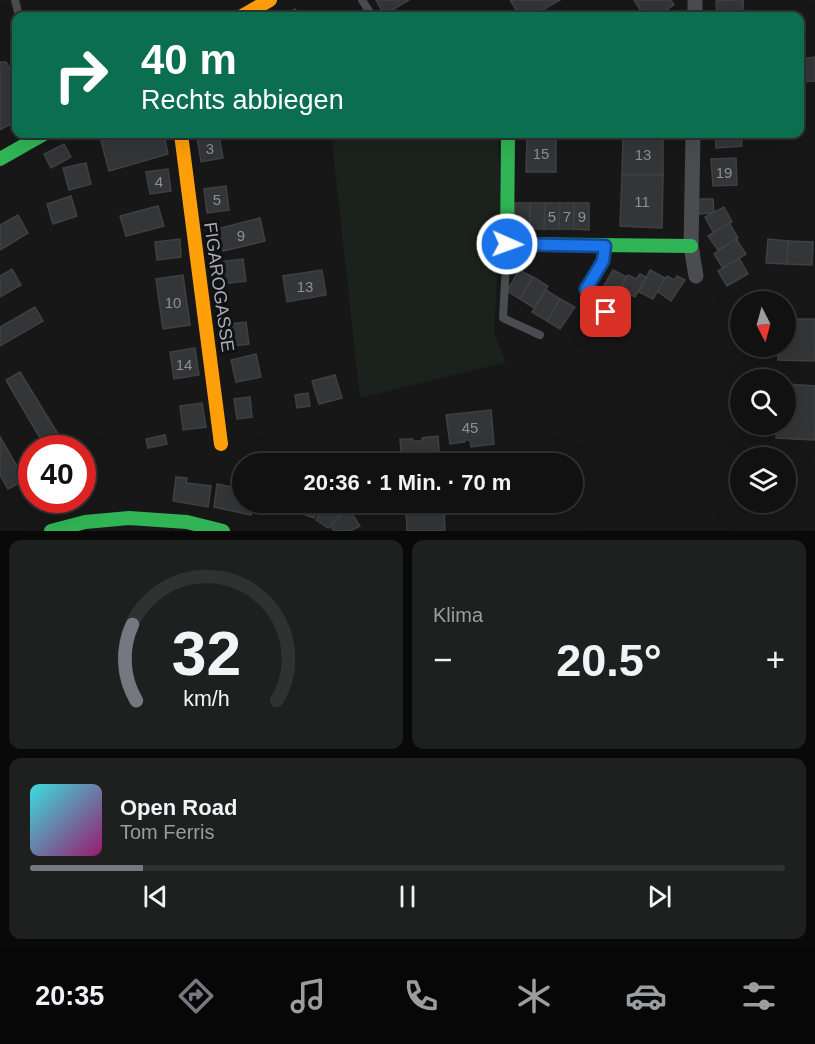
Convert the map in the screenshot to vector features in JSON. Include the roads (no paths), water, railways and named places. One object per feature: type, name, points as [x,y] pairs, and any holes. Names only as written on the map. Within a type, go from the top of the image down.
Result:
[{"type":"street","points":[[249,12],[270,0]]},
{"type":"street","points":[[0,159],[37,138]]},
{"type":"street","name":"FIGAROGASSE","points":[[182,138],[221,444]]},
{"type":"street","points":[[508,138],[507,244],[692,246]]},
{"type":"street","points":[[693,138],[692,246],[696,276]]},
{"type":"street","points":[[51,531],[84,522],[129,518],[223,531]]},
{"type":"lane","points":[[362,0],[369,11]]},
{"type":"lane","points":[[507,244],[503,318],[540,335]]},
{"type":"lane","points":[[605,246],[603,261],[586,289],[606,312]]}]
